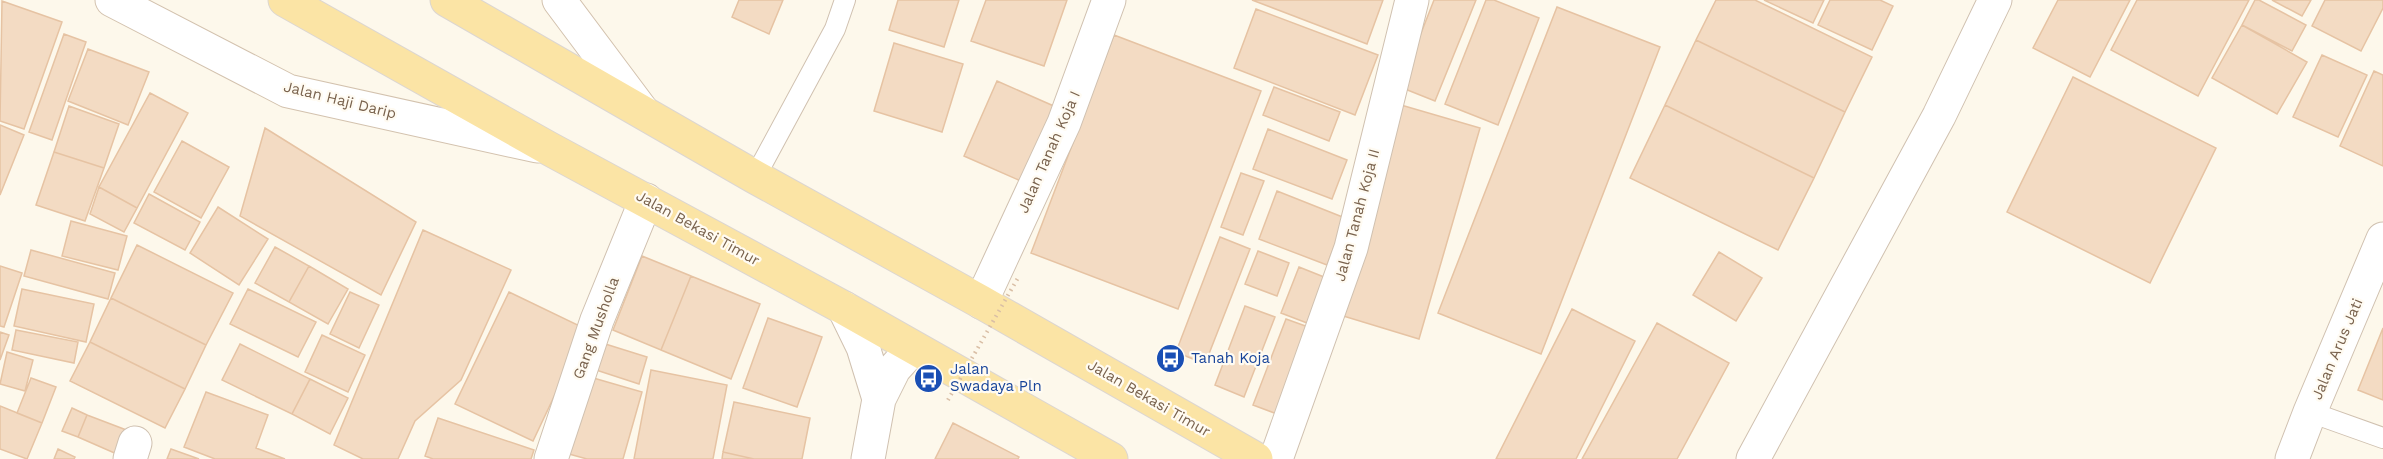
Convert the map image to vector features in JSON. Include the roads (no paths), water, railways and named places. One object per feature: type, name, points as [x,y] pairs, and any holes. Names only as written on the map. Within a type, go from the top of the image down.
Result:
[{"type":"main road","name":"Jalan Bekasi Timur","points":[[285,0],[548,148],[844,308],[1111,459]]},
{"type":"main road","name":"Jalan Bekasi Timur","points":[[447,0],[755,177],[1257,459]]},
{"type":"street","name":"Jalan Haji Darip","points":[[112,0],[288,91],[548,148]]},
{"type":"street","points":[[559,0],[642,111]]},
{"type":"street","name":"Jalan Tanah Koja I","points":[[981,302],[1064,123],[1109,0]]},
{"type":"street","name":"Jalan Tanah Koja II","points":[[1276,459],[1351,248],[1412,0]]},
{"type":"street","points":[[1753,459],[1938,116],[1995,0]]},
{"type":"street","name":"Gang Musholla","points":[[551,459],[597,320],[646,200]]},
{"type":"street","name":"Jalan Arus Jati","points":[[2292,459],[2383,239]]},
{"type":"street","points":[[844,308],[863,347],[879,399]]},
{"type":"street","points":[[868,459],[879,399],[894,369],[913,348]]},
{"type":"lane","points":[[755,177],[836,29],[845,0]]},
{"type":"lane","points":[[2310,412],[2383,438]]},
{"type":"place","name":"Tanah Koja","points":[[1170,358]]},
{"type":"place","name":"Jalan Swadaya Pln","points":[[929,378]]}]
